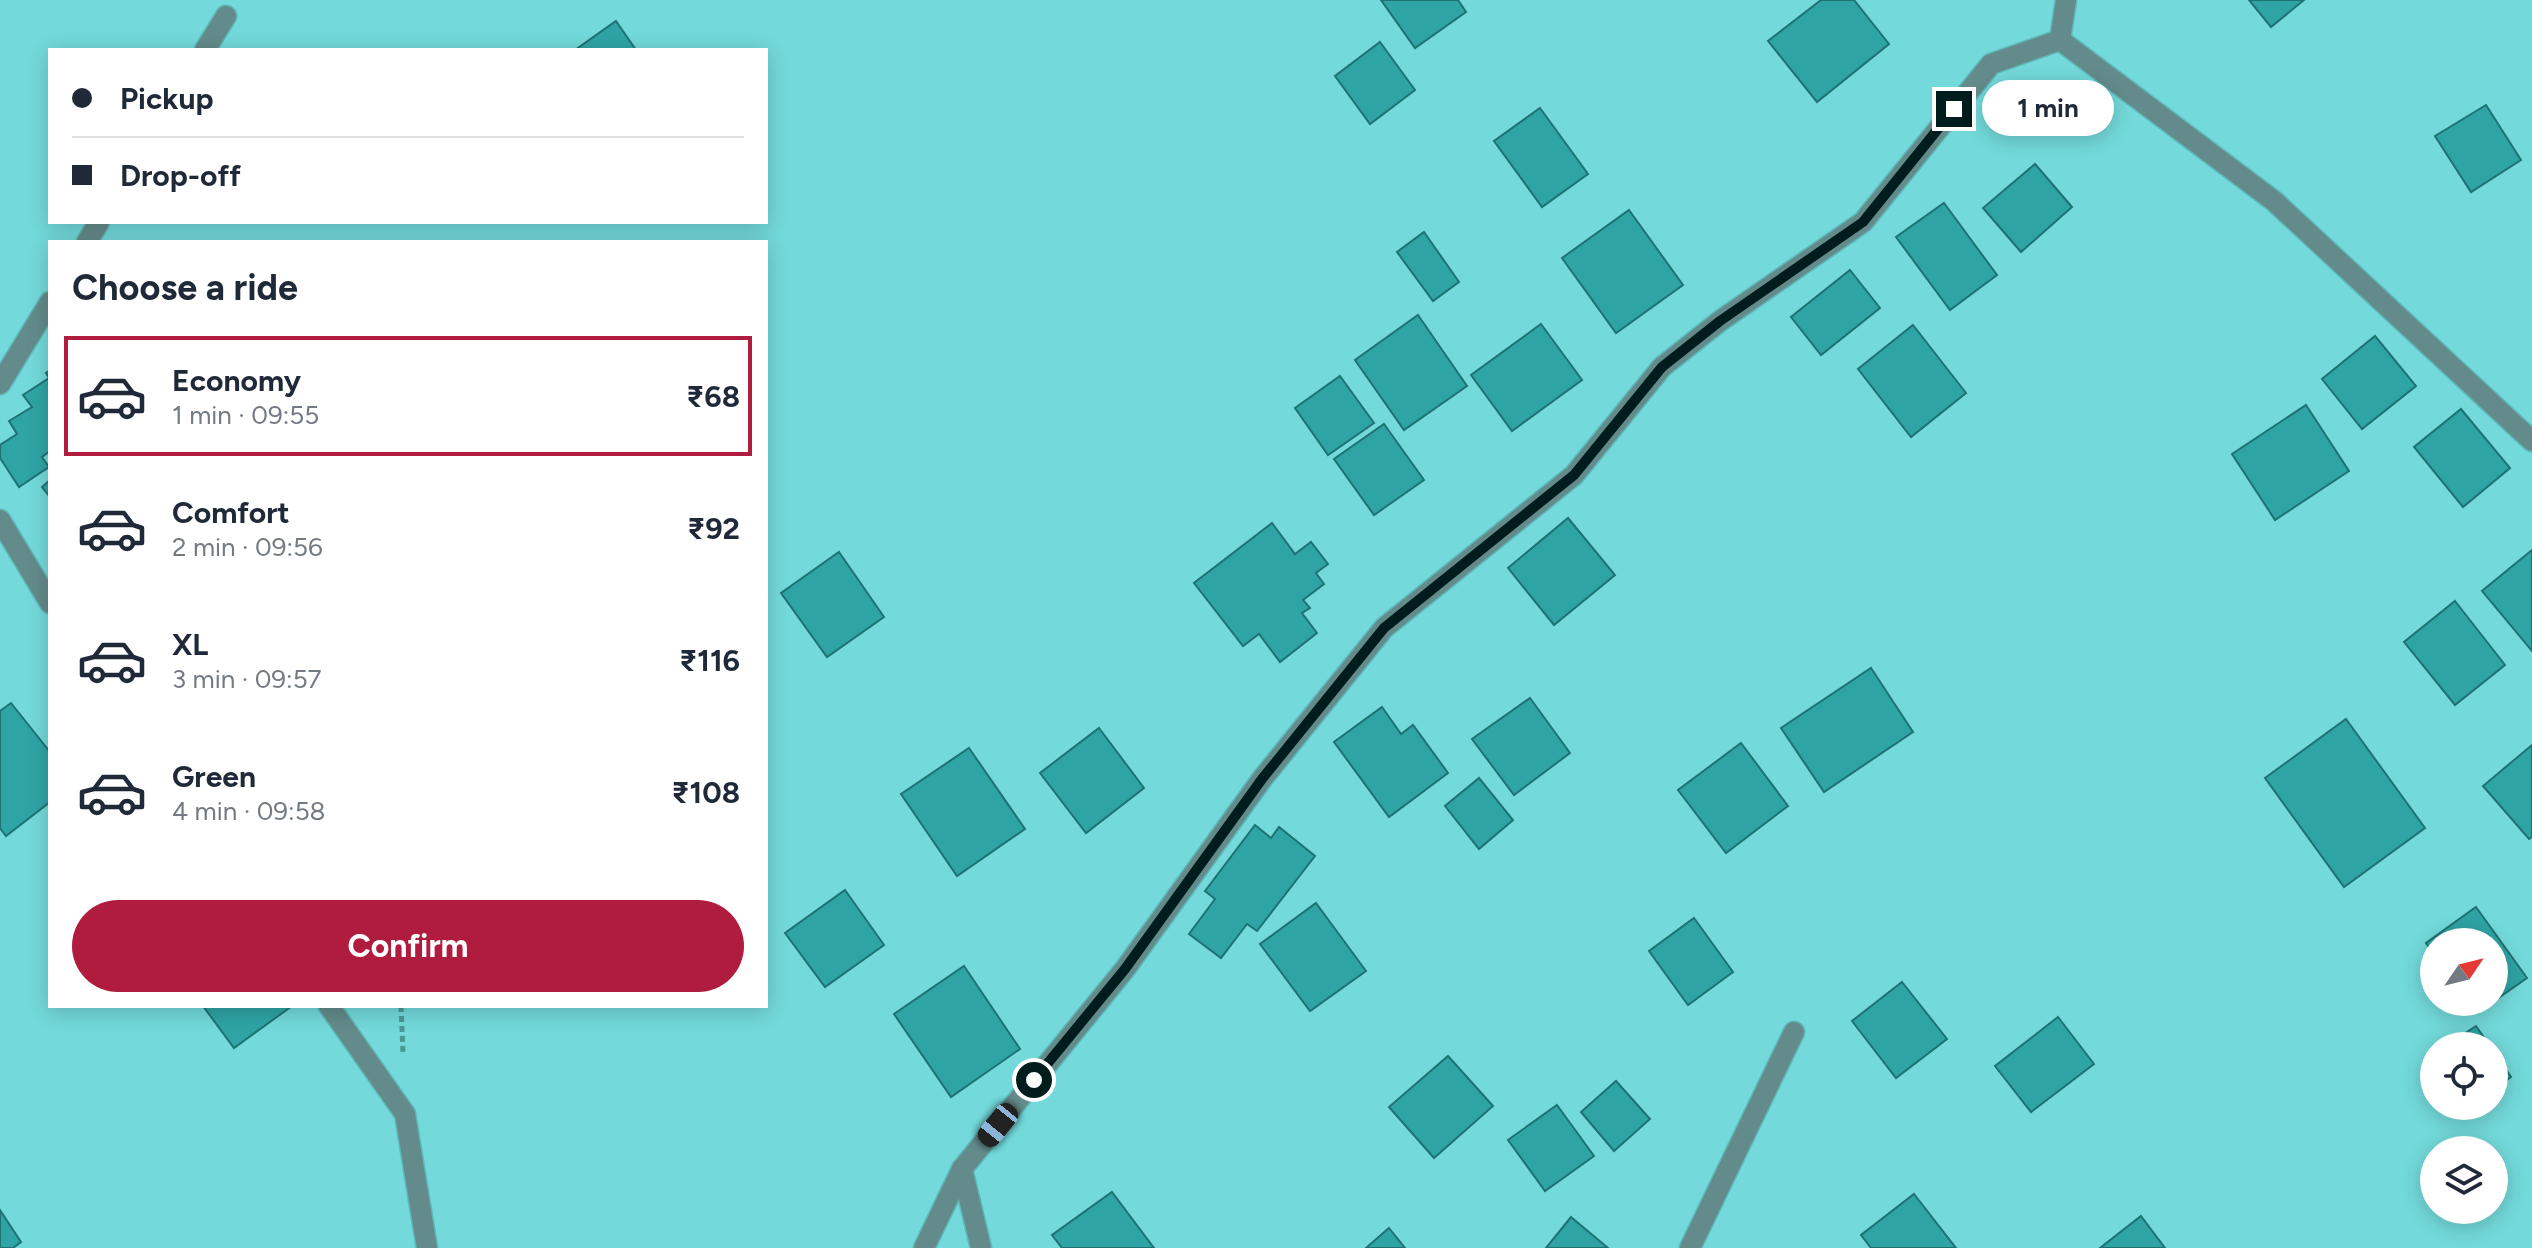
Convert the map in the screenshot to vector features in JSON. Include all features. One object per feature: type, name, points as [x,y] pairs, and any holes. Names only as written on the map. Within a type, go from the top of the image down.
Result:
[{"type":"street","points":[[2060,40],[2066,0]]},
{"type":"street","points":[[206,48],[226,16]]},
{"type":"street","points":[[2060,40],[2274,201],[2532,441]]},
{"type":"street","points":[[924,1248],[962,1169],[1125,969],[1262,779],[1384,628],[1574,475],[1662,367],[1720,321],[1863,222],[1991,64],[2060,40]]},
{"type":"street","points":[[0,384],[48,305]]},
{"type":"street","points":[[0,520],[48,600]]},
{"type":"street","points":[[330,1008],[405,1114],[427,1248]]},
{"type":"street","points":[[1690,1248],[1794,1032]]},
{"type":"street","points":[[962,1169],[981,1248]]},
{"type":"building","points":[[1381,0],[1458,0],[1466,12],[1415,48]]},
{"type":"building","points":[[1821,0],[1854,0],[1889,44],[1817,102],[1768,41]]},
{"type":"building","points":[[2249,0],[2304,0],[2271,27]]},
{"type":"building","points":[[616,21],[635,48],[578,48]]},
{"type":"building","points":[[1380,42],[1415,90],[1370,124],[1335,76]]},
{"type":"building","points":[[2486,105],[2521,160],[2471,192],[2435,136]]},
{"type":"building","points":[[1540,108],[1588,174],[1542,207],[1494,141]]},
{"type":"building","points":[[2035,164],[2072,207],[2021,252],[1983,208]]},
{"type":"building","points":[[1944,203],[1997,275],[1950,310],[1896,237]]},
{"type":"building","points":[[1629,210],[1683,285],[1616,333],[1562,258]]},
{"type":"building","points":[[1424,232],[1459,282],[1433,301],[1397,252]]},
{"type":"building","points":[[1850,270],[1880,308],[1821,355],[1791,317]]},
{"type":"building","points":[[1418,315],[1467,386],[1404,430],[1355,360]]},
{"type":"building","points":[[1541,324],[1582,380],[1512,431],[1471,375]]},
{"type":"building","points":[[1913,325],[1966,393],[1911,437],[1858,369]]},
{"type":"building","points":[[2375,336],[2416,386],[2362,429],[2322,379]]},
{"type":"building","points":[[1340,376],[1374,423],[1328,455],[1295,408]]},
{"type":"building","points":[[48,379],[48,452],[42,457],[48,468],[19,487],[0,458],[0,445],[17,434],[9,421],[32,407],[23,395]]},
{"type":"building","points":[[2306,405],[2349,471],[2275,520],[2232,454]]},
{"type":"building","points":[[2461,409],[2510,468],[2463,507],[2414,447]]},
{"type":"building","points":[[1384,424],[1424,480],[1374,515],[1334,459]]},
{"type":"building","points":[[1568,518],[1615,575],[1554,625],[1508,568]]},
{"type":"building","points":[[1272,523],[1295,554],[1311,542],[1328,564],[1316,573],[1324,584],[1303,600],[1310,608],[1302,613],[1317,633],[1280,662],[1259,634],[1243,646],[1194,583]]},
{"type":"building","points":[[2532,550],[2532,651],[2482,591]]},
{"type":"building","points":[[839,552],[884,617],[827,657],[781,593]]},
{"type":"building","points":[[2455,601],[2505,665],[2455,705],[2404,642]]},
{"type":"building","points":[[1871,668],[1913,732],[1824,792],[1781,728]]},
{"type":"building","points":[[1530,698],[1570,753],[1514,795],[1472,739]]},
{"type":"building","points":[[11,703],[48,749],[48,804],[6,836],[0,828],[0,711]]},
{"type":"building","points":[[1382,707],[1401,734],[1413,725],[1448,773],[1389,817],[1334,742]]},
{"type":"building","points":[[2346,719],[2425,828],[2344,887],[2265,778]]},
{"type":"building","points":[[1099,728],[1144,788],[1086,833],[1040,773]]},
{"type":"building","points":[[1741,743],[1788,806],[1726,853],[1678,790]]},
{"type":"building","points":[[2532,745],[2532,837],[2529,839],[2483,786]]},
{"type":"building","points":[[969,748],[1025,829],[957,876],[901,794]]},
{"type":"building","points":[[1479,778],[1513,820],[1479,849],[1445,806]]},
{"type":"building","points":[[1255,825],[1271,838],[1279,827],[1315,856],[1257,931],[1247,924],[1221,958],[1189,934],[1215,899],[1205,891]]},
{"type":"building","points":[[845,890],[884,945],[825,987],[785,933]]},
{"type":"building","points":[[1316,903],[1366,971],[1310,1011],[1260,944]]},
{"type":"building","points":[[2476,907],[2491,928],[2447,928]]},
{"type":"building","points":[[1694,918],[1733,972],[1688,1005],[1649,951]]},
{"type":"building","points":[[2508,952],[2527,978],[2508,991]]},
{"type":"building","points":[[964,966],[1020,1049],[951,1097],[894,1014]]},
{"type":"building","points":[[1902,982],[1947,1039],[1896,1078],[1852,1021]]},
{"type":"building","points":[[204,1008],[289,1008],[234,1048]]},
{"type":"building","points":[[2058,1017],[2094,1064],[2031,1112],[1995,1066]]},
{"type":"building","points":[[1448,1056],[1493,1106],[1434,1158],[1389,1107]]},
{"type":"building","points":[[1616,1081],[1650,1119],[1614,1151],[1581,1112]]},
{"type":"building","points":[[1557,1105],[1594,1156],[1545,1191],[1508,1140]]},
{"type":"building","points":[[1112,1192],[1154,1248],[1062,1248],[1052,1235]]},
{"type":"building","points":[[1914,1194],[1956,1248],[1871,1248],[1861,1235]]},
{"type":"building","points":[[0,1210],[21,1242],[13,1248],[0,1248]]},
{"type":"building","points":[[2141,1216],[2165,1248],[2100,1248]]},
{"type":"building","points":[[1571,1217],[1608,1248],[1546,1248]]},
{"type":"building","points":[[1389,1228],[1405,1248],[1366,1248]]},
{"type":"route","points":[[1034,1080],[1125,969],[1262,779],[1384,628],[1574,475],[1662,367],[1720,321],[1863,222],[1954,109]]}]
